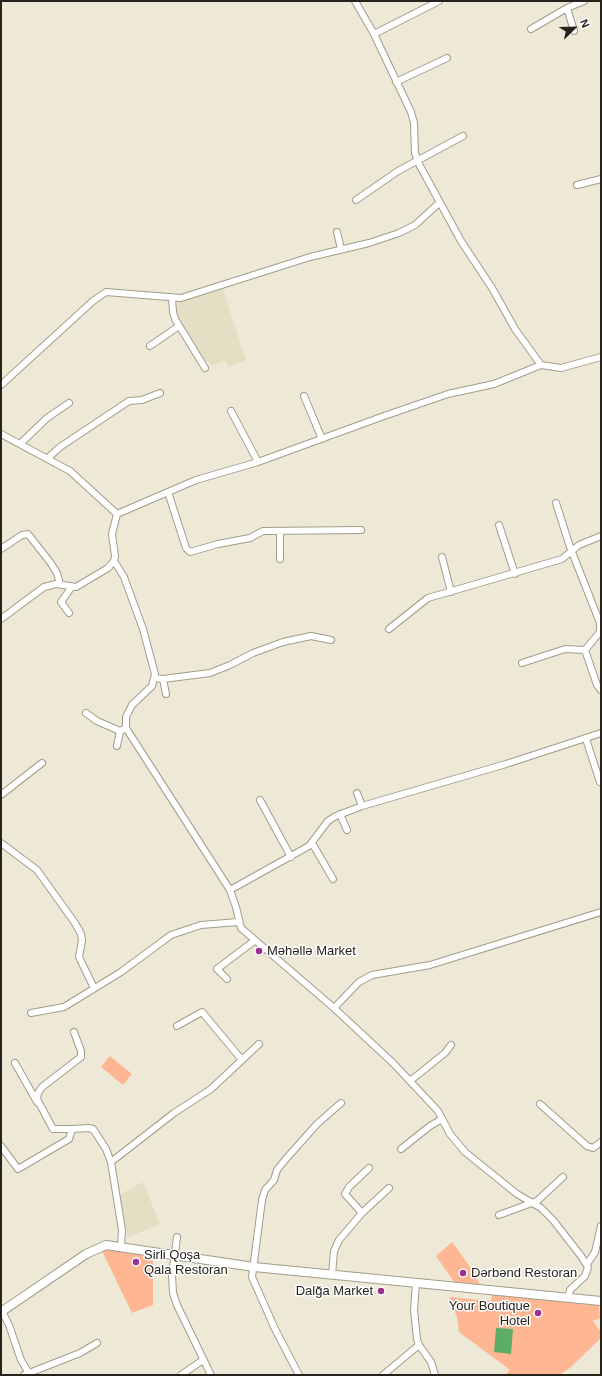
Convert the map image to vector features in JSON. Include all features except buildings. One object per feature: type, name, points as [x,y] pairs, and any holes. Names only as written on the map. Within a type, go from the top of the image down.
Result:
[{"type":"street","points":[[355,1],[374,34],[413,118],[417,160],[461,241],[492,288],[510,321],[541,366]]},
{"type":"street","points":[[374,34],[426,4],[439,1]]},
{"type":"street","points":[[531,29],[567,8],[584,1]]},
{"type":"street","points":[[567,8],[574,31]]},
{"type":"street","points":[[396,82],[447,58]]},
{"type":"street","points":[[356,200],[417,160],[463,136]]},
{"type":"street","points":[[577,184],[601,179]]},
{"type":"street","points":[[1,385],[101,295],[111,291],[182,298],[310,256],[369,243],[407,230],[439,203]]},
{"type":"street","points":[[337,232],[341,249]]},
{"type":"street","points":[[172,298],[173,312],[179,326],[206,368]]},
{"type":"street","points":[[150,346],[179,326]]},
{"type":"street","points":[[1,619],[44,587],[60,584],[70,588],[84,584],[108,568],[114,561],[115,549],[112,534],[118,514],[168,492],[208,476],[258,462],[384,416],[460,391],[494,384],[541,366],[561,368],[601,357]]},
{"type":"street","points":[[48,458],[60,447],[129,401],[147,399],[160,393]]},
{"type":"street","points":[[304,396],[322,439]]},
{"type":"street","points":[[20,444],[47,418],[70,403]]},
{"type":"street","points":[[231,411],[258,462]]},
{"type":"street","points":[[1,434],[48,458],[78,476],[118,514]]},
{"type":"street","points":[[168,492],[186,548],[190,552],[218,544],[250,538],[263,531],[360,530]]},
{"type":"street","points":[[556,504],[600,623],[600,632],[586,650]]},
{"type":"street","points":[[499,525],[515,574]]},
{"type":"street","points":[[280,531],[280,559]]},
{"type":"street","points":[[1,550],[22,535],[28,534],[50,562],[57,573],[60,584]]},
{"type":"street","points":[[389,630],[406,618],[424,600],[562,559],[573,552],[579,545],[601,536]]},
{"type":"street","points":[[442,557],[451,592]]},
{"type":"street","points":[[114,561],[124,577],[142,628],[154,667],[155,678],[152,686],[132,705],[117,746]]},
{"type":"street","points":[[69,613],[61,602],[70,588]]},
{"type":"street","points":[[155,678],[163,679],[210,672],[230,666],[253,653],[283,642],[311,636],[331,640]]},
{"type":"street","points":[[522,663],[565,650],[586,650]]},
{"type":"street","points":[[586,650],[597,685],[601,690]]},
{"type":"street","points":[[163,679],[166,694]]},
{"type":"street","points":[[86,713],[96,721],[123,730],[230,890],[236,906],[238,922],[241,928],[254,941],[334,1008],[410,1081],[433,1106],[450,1134],[465,1152],[517,1194],[541,1208],[553,1220],[587,1264]]},
{"type":"street","points":[[230,890],[291,857],[312,843],[328,821],[340,814],[362,806],[506,764],[601,734]]},
{"type":"street","points":[[586,739],[600,782]]},
{"type":"street","points":[[1,795],[42,764]]},
{"type":"street","points":[[358,793],[362,806]]},
{"type":"street","points":[[260,800],[291,857]]},
{"type":"street","points":[[340,814],[347,830]]},
{"type":"street","points":[[1,843],[40,873],[75,923],[81,934],[82,941],[79,957],[94,988]]},
{"type":"street","points":[[312,843],[332,879]]},
{"type":"street","points":[[334,1008],[359,982],[372,975],[430,965],[601,912]]},
{"type":"street","points":[[31,1013],[51,1008],[64,1007],[120,972],[171,935],[201,925],[238,922]]},
{"type":"street","points":[[227,979],[217,969],[254,941]]},
{"type":"street","points":[[177,1026],[202,1012],[242,1060]]},
{"type":"street","points":[[37,1102],[38,1092],[42,1087],[81,1057],[81,1051],[74,1032]]},
{"type":"street","points":[[111,1162],[174,1113],[211,1089],[259,1044]]},
{"type":"street","points":[[410,1081],[445,1053],[452,1045]]},
{"type":"street","points":[[15,1063],[53,1129],[93,1129],[106,1149],[111,1162],[122,1230],[121,1246]]},
{"type":"street","points":[[299,1375],[275,1329],[252,1277],[262,1200],[265,1190],[274,1180],[277,1170],[284,1160],[317,1124],[341,1103]]},
{"type":"street","points":[[540,1104],[587,1146],[593,1148],[601,1142]]},
{"type":"street","points":[[401,1149],[434,1123],[442,1119]]},
{"type":"street","points":[[1,1146],[18,1169],[68,1139],[72,1129]]},
{"type":"street","points":[[362,1213],[344,1194],[349,1187],[369,1168]]},
{"type":"street","points":[[499,1215],[533,1203],[563,1177]]},
{"type":"street","points":[[332,1275],[336,1245],[362,1213],[388,1188]]},
{"type":"street","points":[[568,1298],[572,1288],[587,1273],[587,1264],[595,1252],[601,1226]]},
{"type":"street","points":[[177,1237],[172,1284],[174,1300],[210,1375]]},
{"type":"street","points":[[97,1343],[80,1353],[27,1374],[1,1311],[93,1249],[106,1245],[121,1246],[254,1267],[601,1301]]},
{"type":"street","points":[[416,1283],[414,1310],[419,1345],[430,1362],[435,1375]]},
{"type":"street","points":[[383,1375],[419,1345]]},
{"type":"street","points":[[182,1375],[203,1360]]},
{"type":"shaded area","points":[[222,286],[246,360],[228,367],[226,360],[212,366],[209,362],[204,361],[175,313],[179,301]]},
{"type":"shaded area","points":[[110,1056],[132,1074],[123,1085],[101,1067]]},
{"type":"shaded area","points":[[143,1182],[160,1224],[129,1237],[123,1223],[119,1195]]},
{"type":"shaded area","points":[[452,1242],[480,1284],[454,1282],[436,1256]]},
{"type":"shaded area","points":[[113,1249],[153,1255],[153,1305],[132,1313],[102,1251]]},
{"type":"shaded area","points":[[492,1294],[599,1305],[600,1318],[593,1321],[601,1332],[601,1338],[570,1368],[559,1375],[505,1375],[510,1370],[459,1332],[457,1317],[449,1297],[491,1301]]},
{"type":"shaded area","points":[[496,1328],[513,1329],[511,1354],[494,1352]]},
{"type":"place","name":"Məhəllə Market","points":[[259,951]]},
{"type":"place","name":"Sirli Qoşa Qala Restoran","points":[[136,1262]]},
{"type":"place","name":"Dərbənd Restoran","points":[[463,1273]]},
{"type":"place","name":"Dalğa Market","points":[[381,1291]]},
{"type":"place","name":"Your Boutique Hotel","points":[[538,1313]]}]
